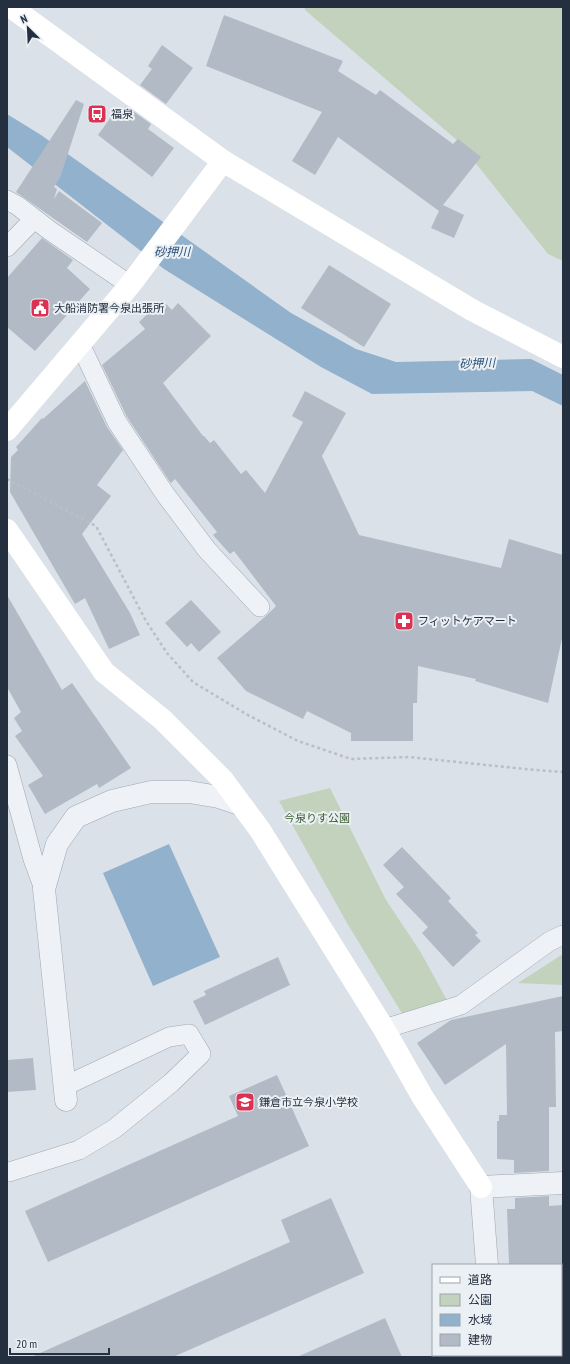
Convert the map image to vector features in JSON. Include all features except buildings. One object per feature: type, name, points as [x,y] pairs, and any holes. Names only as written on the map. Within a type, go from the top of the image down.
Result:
[{"type":"street","points":[[11,7],[223,161],[472,310],[563,357]]},
{"type":"street","points":[[7,430],[130,285],[223,161]]},
{"type":"street","points":[[7,530],[104,672],[163,720],[223,780],[260,830],[384,1029],[422,1096],[481,1187],[486,1264]]},
{"type":"street","points":[[66,1093],[44,889],[57,844],[76,817],[112,801],[151,792],[189,792],[219,797],[240,804]]},
{"type":"street","points":[[481,1187],[563,1183]]},
{"type":"lane","points":[[7,200],[18,206],[34,219],[130,285]]},
{"type":"lane","points":[[7,247],[34,219]]},
{"type":"lane","points":[[80,344],[116,422],[164,494],[208,550],[260,607]]},
{"type":"lane","points":[[7,765],[33,859],[44,889]]},
{"type":"lane","points":[[384,1029],[461,1005],[550,941],[563,935]]},
{"type":"lane","points":[[9,1172],[79,1150],[114,1129],[171,1083],[201,1054],[189,1034],[169,1037],[66,1093]]},
{"type":"path","points":[[7,479],[96,526],[146,621],[167,653],[193,682],[246,714],[298,741],[351,759],[409,757],[563,772]]},
{"type":"green space","points":[[305,7],[563,7],[563,261],[548,254],[458,141],[305,10]]},
{"type":"green space","name":"今泉りす公園","points":[[330,788],[386,900],[420,951],[449,1004],[403,1015],[347,923],[279,801]]},
{"type":"green space","points":[[563,954],[563,985],[518,983]]},
{"type":"water","name":"砂押川","points":[[7,114],[41,135],[291,313],[356,349],[396,362],[531,359],[563,375],[563,406],[532,391],[372,394],[321,367],[164,269],[7,147]]},
{"type":"water","points":[[169,844],[220,957],[153,986],[103,873]]},
{"type":"place","name":"福泉","points":[[97,114]]},
{"type":"place","name":"大船消防署今泉出張所","points":[[40,308]]},
{"type":"place","name":"フィットケアマート","points":[[404,621]]},
{"type":"place","name":"鎌倉市立今泉小学校","points":[[245,1102]]}]
